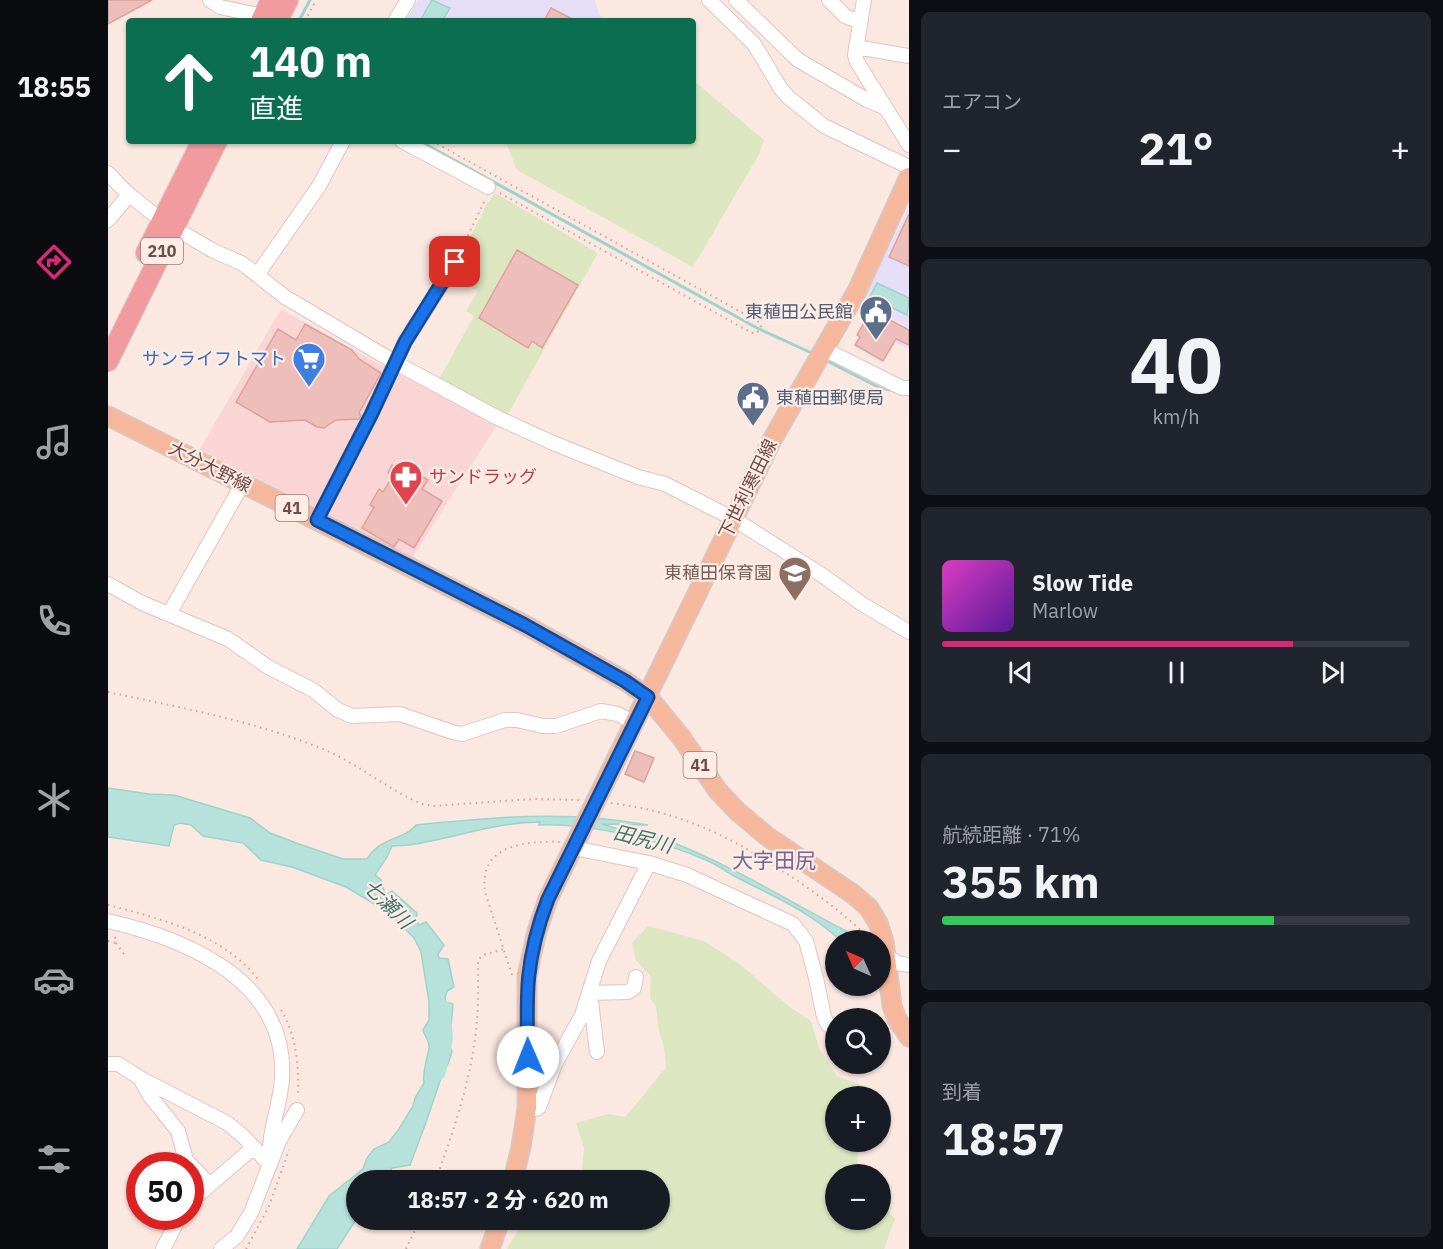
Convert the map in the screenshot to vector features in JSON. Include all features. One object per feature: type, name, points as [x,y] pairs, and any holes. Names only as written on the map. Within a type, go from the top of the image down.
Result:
[{"type":"highway","points":[[268,15],[288,0]]},
{"type":"highway","name":"210","points":[[108,361],[201,144]]},
{"type":"highway","name":"210","points":[[108,331],[215,144]]},
{"type":"main road","name":"下世利寒田線","points":[[574,842],[596,803],[772,440],[857,291],[909,177]]},
{"type":"main road","name":"大分大野線","points":[[108,416],[525,625],[625,681],[648,697],[681,737],[718,791],[738,812],[768,837],[854,894],[868,908],[895,962],[890,992],[894,1013],[909,1037]]},
{"type":"main road","points":[[515,1170],[527,1108],[526,991],[531,952],[548,899],[574,842]]},
{"type":"main road","points":[[490,1249],[497,1230]]},
{"type":"street","points":[[210,0],[220,7],[268,15]]},
{"type":"street","points":[[397,18],[408,0]]},
{"type":"street","points":[[709,0],[754,44],[780,89],[788,97],[824,126],[909,167]]},
{"type":"street","points":[[736,0],[798,60],[867,100],[886,108]]},
{"type":"street","points":[[829,0],[845,16],[860,22]]},
{"type":"street","points":[[864,0],[855,55],[857,62],[909,145]]},
{"type":"street","points":[[856,47],[909,56]]},
{"type":"street","points":[[257,275],[312,197],[341,144]]},
{"type":"street","points":[[407,144],[489,190]]},
{"type":"street","points":[[108,173],[129,195],[168,225],[243,264],[269,287],[396,363],[498,418],[638,477],[665,484],[734,519],[822,575],[862,604],[909,632]]},
{"type":"street","points":[[108,220],[129,195]]},
{"type":"street","points":[[317,520],[356,447],[405,342],[455,262]]},
{"type":"street","points":[[824,349],[902,388],[909,388]]},
{"type":"street","points":[[169,614],[243,483]]},
{"type":"street","points":[[108,584],[142,603],[228,639],[268,666],[313,690],[342,712],[352,716],[400,714],[456,734],[474,731],[505,720],[556,726],[601,711],[618,714],[634,723]]},
{"type":"street","points":[[574,842],[698,879],[793,924],[803,935],[808,948],[825,1019]]},
{"type":"street","points":[[527,1108],[536,1110],[539,1107],[550,1074],[582,1015],[599,962],[649,863]]},
{"type":"street","points":[[110,921],[175,942],[216,962],[247,986],[265,1010],[278,1038],[282,1067],[282,1081],[268,1149],[270,1165]]},
{"type":"street","points":[[895,962],[909,976]]},
{"type":"street","points":[[590,993],[628,992],[634,988],[636,977]]},
{"type":"street","points":[[590,993],[597,1052]]},
{"type":"street","points":[[108,1064],[118,1064],[227,1123],[238,1131],[270,1165]]},
{"type":"street","points":[[140,1077],[150,1096],[178,1131],[186,1160],[209,1184]]},
{"type":"street","points":[[221,1249],[237,1236],[251,1213],[279,1141],[297,1110]]},
{"type":"street","points":[[204,1189],[254,1147]]},
{"type":"street","points":[[164,1249],[173,1230]]},
{"type":"path","points":[[307,18],[316,0]]},
{"type":"path","points":[[438,144],[685,279],[759,322],[761,326],[757,333],[752,333],[489,190],[455,262]]},
{"type":"path","points":[[108,692],[204,713],[306,743],[332,753],[422,804],[449,806],[560,798],[647,809],[668,814],[733,840],[811,890],[861,930]]},
{"type":"path","points":[[513,978],[485,892],[484,875],[489,862],[506,849],[529,842],[574,842]]},
{"type":"path","points":[[108,905],[204,936],[231,952],[258,979]]},
{"type":"path","points":[[110,921],[116,943],[124,954]]},
{"type":"path","points":[[108,941],[116,943]]},
{"type":"path","points":[[439,1170],[464,1093],[475,1039],[478,960],[483,955],[504,949]]},
{"type":"path","points":[[277,1004],[288,1024],[295,1047],[298,1083],[297,1110]]},
{"type":"path","points":[[246,1249],[269,1206],[291,1143]]},
{"type":"path","points":[[406,1249],[415,1230]]},
{"type":"shaded area","points":[[418,0],[595,0],[599,15],[605,18],[407,18]]},
{"type":"shaded area","points":[[909,208],[909,349],[896,343],[904,325],[888,317],[886,319],[859,305]]},
{"type":"shaded area","points":[[281,309],[388,369],[497,425],[410,561],[197,454]]},
{"type":"green space","points":[[696,83],[764,140],[759,154],[693,267],[517,170],[507,145],[696,144]]},
{"type":"green space","points":[[495,193],[598,253],[505,419],[437,383],[474,316],[466,311],[478,291],[451,276],[487,204]]},
{"type":"green space","points":[[648,926],[704,941],[741,965],[787,1005],[811,1021],[819,1048],[825,1057],[825,1074],[836,1074],[864,1086],[825,1086],[825,1152],[858,1152],[857,1164],[825,1164],[825,1230],[891,1230],[884,1249],[507,1249],[518,1230],[670,1230],[670,1170],[582,1170],[584,1148],[576,1123],[608,1114],[625,1117],[666,1068],[656,1006],[650,998],[651,977],[636,960],[632,943]]},
{"type":"green space","points":[[891,1214],[895,1219],[891,1230]]},
{"type":"water","points":[[432,0],[450,8],[444,18],[422,18]]},
{"type":"water","points":[[877,283],[909,298],[907,315],[870,297]]},
{"type":"water","points":[[108,788],[174,795],[250,818],[270,833],[343,859],[367,859],[379,846],[406,833],[416,825],[532,816],[619,820],[648,825],[602,824],[661,838],[692,850],[759,883],[844,930],[828,930],[803,912],[712,863],[669,846],[625,834],[580,827],[539,825],[540,822],[493,827],[412,845],[392,846],[375,875],[381,880],[385,894],[392,891],[417,913],[416,921],[419,925],[426,922],[444,945],[438,954],[439,958],[448,959],[454,987],[447,991],[445,998],[446,1002],[453,1004],[451,1027],[438,1040],[441,1046],[450,1047],[452,1051],[410,1165],[391,1170],[362,1170],[374,1149],[389,1142],[399,1129],[424,1083],[429,1046],[423,1030],[429,1020],[429,1002],[421,952],[414,938],[388,912],[346,887],[292,867],[261,860],[243,843],[203,836],[191,825],[180,823],[174,825],[169,846],[108,837]]},
{"type":"water","points":[[346,1182],[346,1230],[349,1230],[337,1249],[297,1249],[329,1196]]},
{"type":"building","points":[[108,0],[152,0],[108,24]]},
{"type":"building","points":[[551,8],[570,18],[546,18]]},
{"type":"building","points":[[909,214],[909,266],[889,257]]},
{"type":"building","points":[[517,250],[578,285],[542,348],[532,341],[528,348],[479,318]]},
{"type":"building","name":"東稙田公民館","points":[[890,320],[909,330],[909,345],[896,339],[883,361],[855,345],[860,337],[857,335],[865,321],[884,331]]},
{"type":"building","name":"サンライフトマト","points":[[305,324],[352,350],[359,359],[381,373],[359,413],[361,416],[359,419],[336,420],[324,428],[305,420],[270,422],[236,402],[278,329],[296,340]]},
{"type":"building","name":"サンドラッグ","points":[[400,463],[428,480],[422,489],[442,501],[414,548],[399,539],[394,547],[362,528],[374,507],[370,505],[379,489],[383,492],[393,476],[388,473],[392,465],[398,468]]},
{"type":"building","points":[[635,751],[654,758],[644,782],[625,774]]},
{"type":"waterway","points":[[301,18],[310,0]]},
{"type":"waterway","points":[[425,144],[757,328],[814,354]]},
{"type":"waterway","points":[[825,360],[880,388],[896,391]]},
{"type":"waterway","name":"七瀬川","points":[[436,1071],[443,1038],[440,1008]]},
{"type":"place","name":"東稙田公民館","points":[[876,341]]},
{"type":"place","name":"サンライフトマト","points":[[309,388]]},
{"type":"place","name":"東稙田郵便局","points":[[753,427]]},
{"type":"place","name":"サンドラッグ","points":[[406,506]]},
{"type":"place","name":"東稙田保育園","points":[[795,602]]},
{"type":"district","name":"大字田尻","points":[[774,861]]},
{"type":"route","points":[[455,262],[405,342],[356,447],[317,520],[525,625],[625,681],[648,697],[548,899],[540,921],[527,976],[528,1057]]},
{"type":"water label","name":"田尻川","points":[[643,839]]}]
